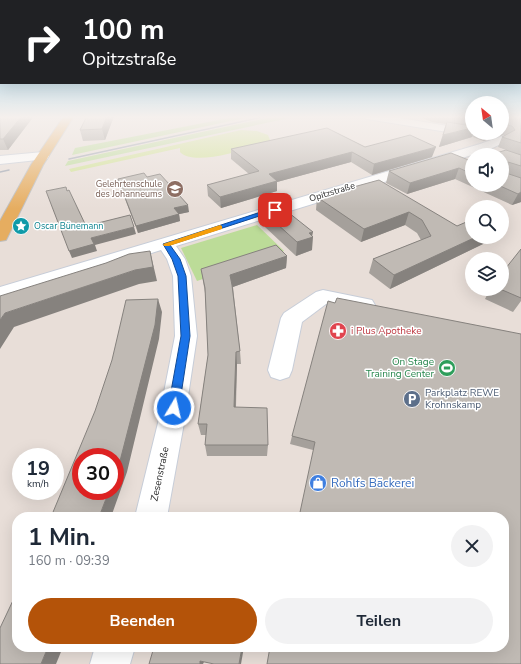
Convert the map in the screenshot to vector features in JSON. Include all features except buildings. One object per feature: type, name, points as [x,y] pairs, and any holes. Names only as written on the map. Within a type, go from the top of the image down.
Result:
[{"type":"main road","points":[[0,236],[49,147]]},
{"type":"street","name":"Opitzstraße","points":[[0,294],[166,244],[333,191],[482,147]]},
{"type":"street","points":[[0,160],[43,156]]},
{"type":"street","points":[[452,156],[465,161]]},
{"type":"street","name":"Zesenstraße","points":[[152,512],[171,423],[186,336],[182,276],[176,259],[166,244]]},
{"type":"street","points":[[280,370],[292,318],[324,297],[386,309]]},
{"type":"street","points":[[110,664],[114,652]]},
{"type":"green space","points":[[80,147],[109,147],[72,155],[75,148]]},
{"type":"green space","points":[[133,147],[154,147],[65,166],[68,161]]},
{"type":"green space","points":[[166,147],[254,147],[221,156],[197,158],[187,156],[180,152],[180,148],[71,172],[69,169]]},
{"type":"green space","points":[[257,225],[284,251],[197,281],[181,248]]},
{"type":"railway","points":[[69,159],[125,147]]},
{"type":"railway","points":[[0,172],[9,170]]},
{"type":"slow traffic","points":[[166,244],[220,227]]},
{"type":"place","name":"Gelehrtenschule des Johanneums","points":[[175,189]]},
{"type":"place","name":"Oscar Bünemann","points":[[21,226]]},
{"type":"place","name":"i Plus Apotheke","points":[[338,331]]},
{"type":"place","name":"On Stage Training Center","points":[[447,368]]},
{"type":"place","name":"Parkplatz REWE Krohnskamp","points":[[412,399]]},
{"type":"place","name":"Rohlfs Bäckerei","points":[[318,483]]},
{"type":"route","points":[[174,408],[186,336],[182,276],[176,259],[166,244],[275,210]]}]
